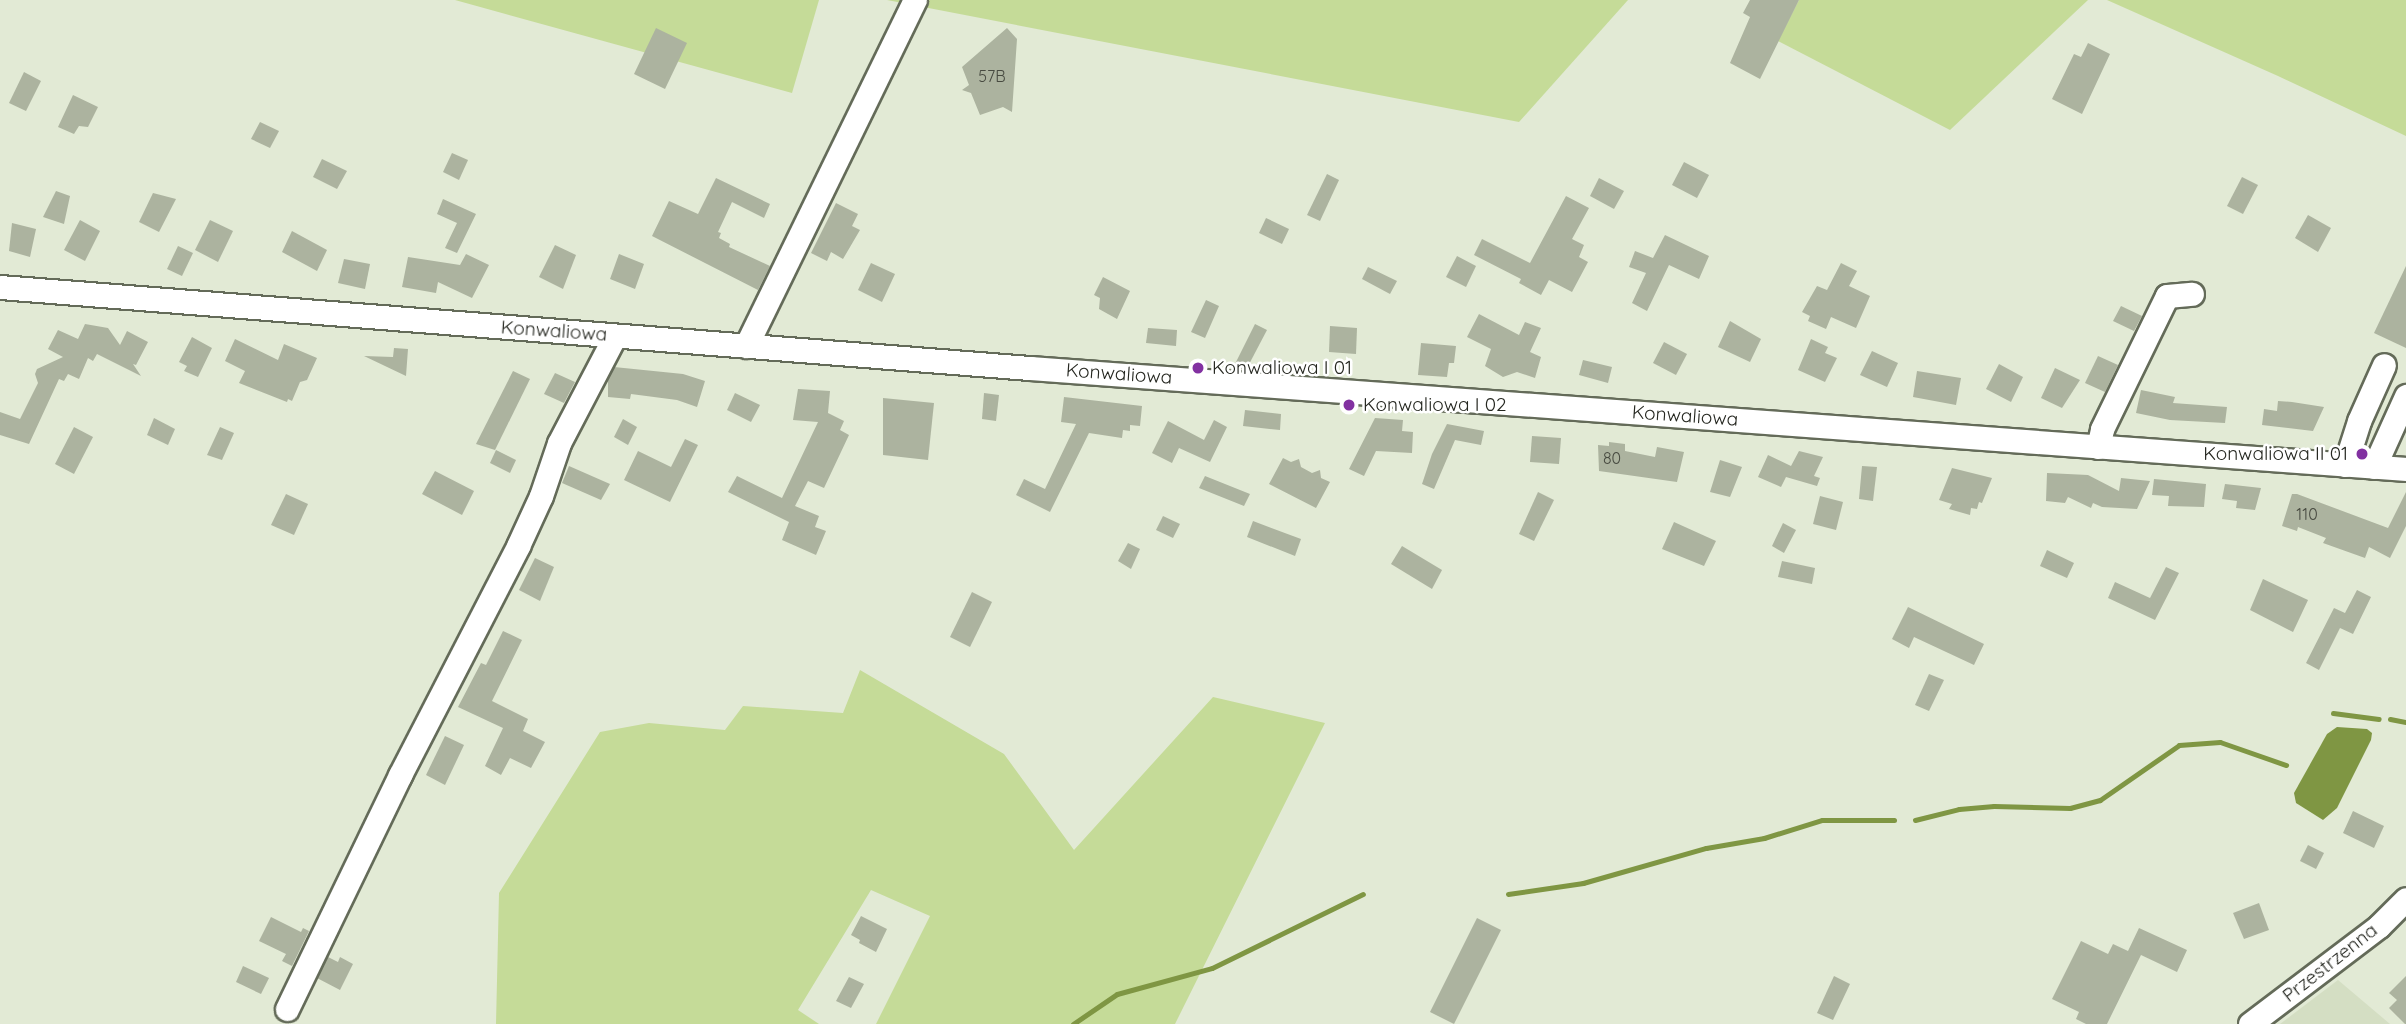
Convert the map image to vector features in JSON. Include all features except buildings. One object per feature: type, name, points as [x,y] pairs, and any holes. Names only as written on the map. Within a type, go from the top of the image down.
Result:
[{"type":"street","points":[[746,346],[915,0]]},
{"type":"street","name":"Konwaliowa","points":[[0,287],[746,346],[2406,469]]},
{"type":"street","points":[[2098,447],[2102,429],[2167,296],[2192,293]]},
{"type":"street","points":[[287,1009],[400,775],[518,546],[541,496],[559,443],[615,335]]},
{"type":"street","points":[[2345,465],[2363,410],[2384,365]]},
{"type":"street","points":[[2374,467],[2406,396]]},
{"type":"street","name":"Przestrzenna","points":[[2250,1024],[2379,926],[2406,899]]},
{"type":"shaded area","points":[[455,0],[819,0],[792,93]]},
{"type":"shaded area","points":[[887,0],[1628,0],[1519,122]]},
{"type":"shaded area","points":[[1799,0],[2088,0],[1950,130],[1778,41]]},
{"type":"shaded area","points":[[2107,0],[2406,0],[2406,136],[2278,76]]},
{"type":"shaded area","points":[[860,670],[1004,754],[1074,850],[1213,697],[1325,723],[1175,1024],[876,1024],[930,916],[871,890],[798,1010],[819,1024],[496,1024],[499,893],[600,732],[649,723],[725,730],[743,706],[843,713]]},
{"type":"shaded area","points":[[2337,727],[2367,729],[2372,733],[2371,740],[2337,808],[2323,820],[2296,803],[2294,793],[2327,734]]},
{"type":"shaded area","points":[[2338,980],[2390,1024],[2280,1024]]},
{"type":"waterway","points":[[2333,713],[2379,719]]},
{"type":"waterway","points":[[2390,719],[2406,722]]},
{"type":"waterway","points":[[1915,820],[1959,809],[1994,806],[2070,808],[2100,800],[2179,745],[2220,742],[2286,765]]},
{"type":"waterway","points":[[1508,894],[1583,883],[1706,848],[1764,838],[1822,820],[1894,820]]},
{"type":"waterway","points":[[1073,1024],[1117,994],[1212,968],[1363,894]]},
{"type":"place","name":"Konwaliowa I 01","points":[[1198,368]]},
{"type":"place","name":"Konwaliowa I 02","points":[[1349,405]]},
{"type":"place","name":"Konwaliowa II 01","points":[[2362,454]]}]
